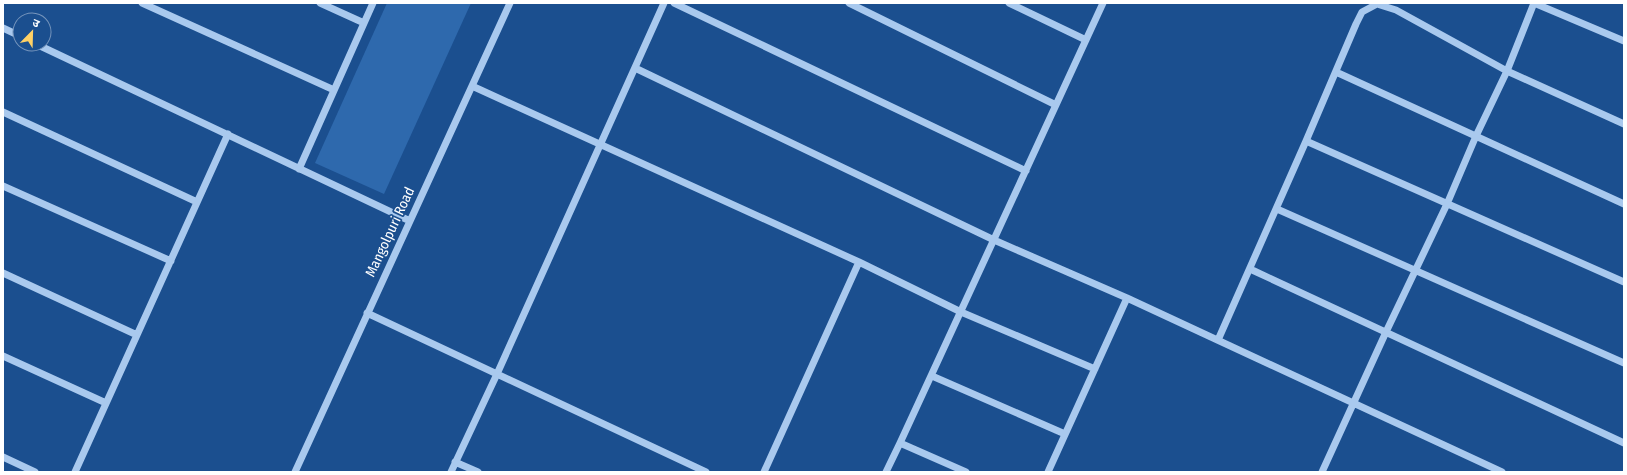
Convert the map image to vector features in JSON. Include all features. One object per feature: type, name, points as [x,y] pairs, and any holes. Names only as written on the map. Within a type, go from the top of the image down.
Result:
[{"type":"street","points":[[142,3],[334,90]]},
{"type":"street","points":[[320,3],[364,23]]},
{"type":"street","points":[[299,169],[373,3]]},
{"type":"street","name":"Mangolpuri Road","points":[[295,472],[510,3]]},
{"type":"street","points":[[451,472],[497,374],[664,3]]},
{"type":"street","points":[[674,3],[1026,171]]},
{"type":"street","points":[[849,3],[1056,105]]},
{"type":"street","points":[[1008,3],[1086,40]]},
{"type":"street","points":[[886,472],[932,376],[1103,3]]},
{"type":"street","points":[[1322,472],[1447,204],[1506,71],[1534,3],[1624,40]]},
{"type":"street","points":[[1218,340],[1277,209],[1362,12],[1377,4],[1396,10],[1506,71],[1624,124]]},
{"type":"street","points":[[52,52],[410,221]]},
{"type":"street","points":[[635,68],[994,240],[1127,298],[1354,402],[1502,472]]},
{"type":"street","points":[[1336,72],[1624,204]]},
{"type":"street","points":[[472,86],[859,262],[961,312],[1095,369]]},
{"type":"street","points":[[3,112],[197,202]]},
{"type":"street","points":[[75,472],[228,134]]},
{"type":"street","points":[[1306,141],[1624,282]]},
{"type":"street","points":[[3,186],[170,261]]},
{"type":"street","points":[[1277,209],[1624,363]]},
{"type":"street","points":[[764,472],[859,262]]},
{"type":"street","points":[[1250,269],[1624,443]]},
{"type":"street","points":[[3,273],[137,335]]},
{"type":"street","points":[[1048,472],[1127,298]]},
{"type":"street","points":[[367,313],[706,472]]},
{"type":"street","points":[[3,356],[106,403]]},
{"type":"street","points":[[932,376],[1065,434]]},
{"type":"street","points":[[900,443],[966,472]]},
{"type":"street","points":[[3,457],[35,472]]},
{"type":"street","points":[[455,462],[478,472]]},
{"type":"shaded area","points":[[387,3],[471,3],[384,194],[315,163]]}]
